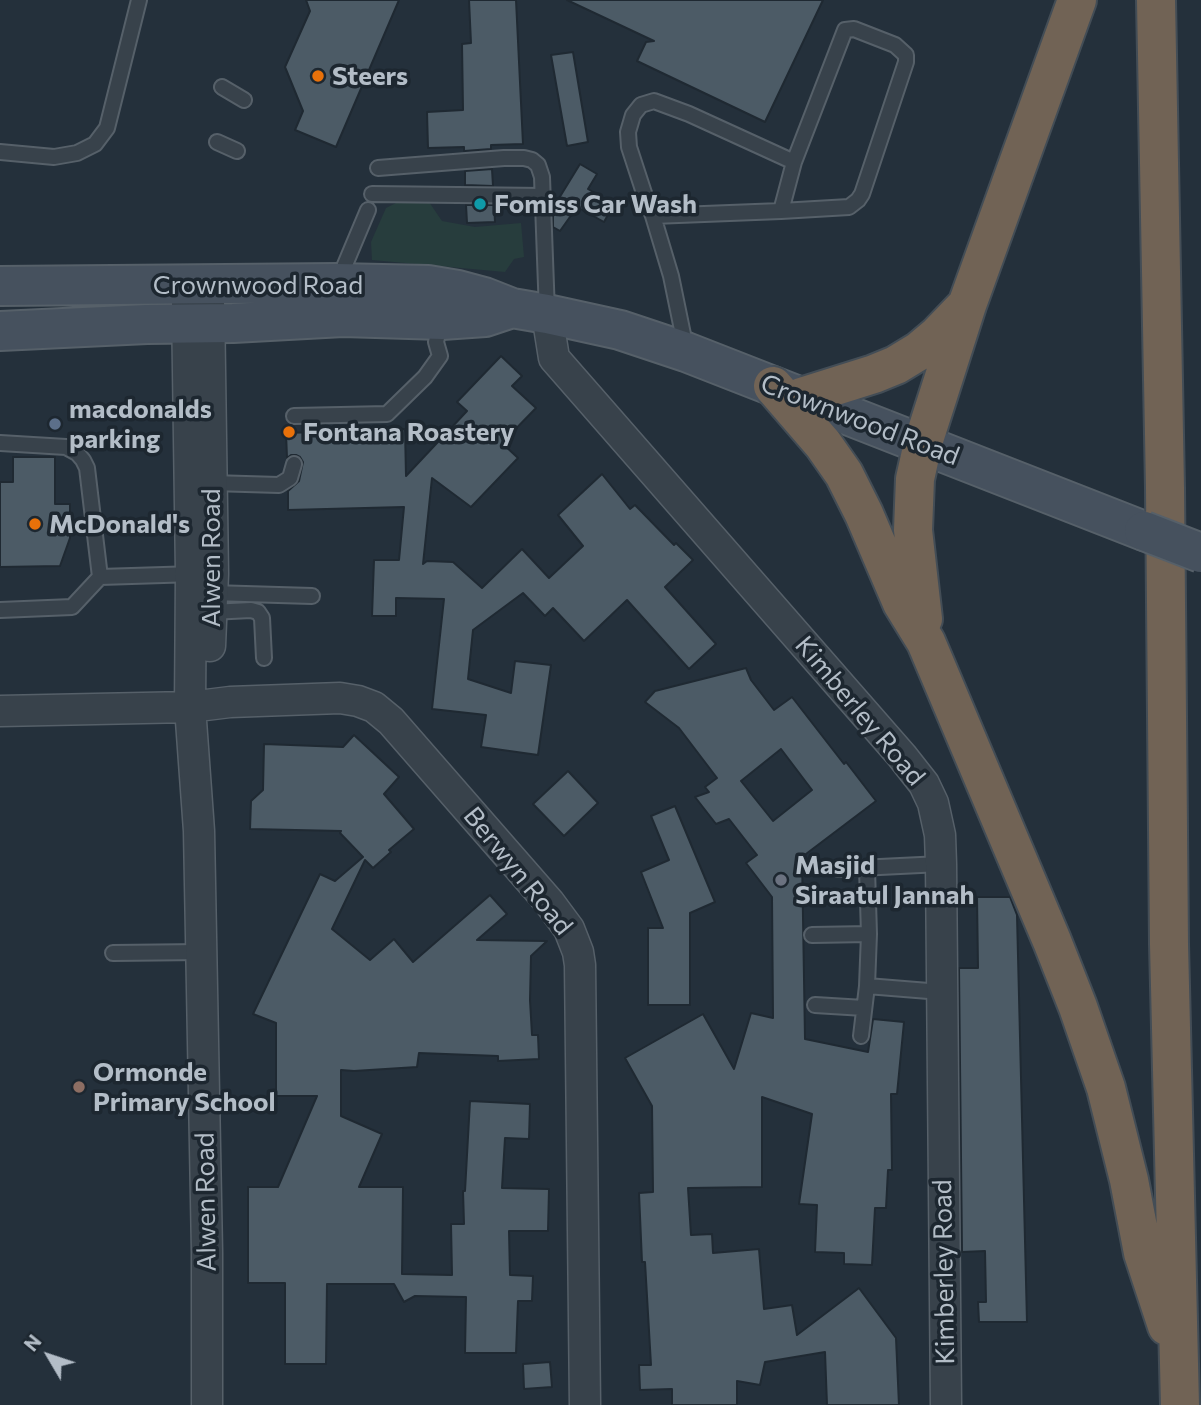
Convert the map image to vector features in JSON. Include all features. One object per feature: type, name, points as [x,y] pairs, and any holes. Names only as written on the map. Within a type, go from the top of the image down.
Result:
[{"type":"highway","points":[[926,642],[913,530],[915,479],[923,443],[967,305],[1077,0]]},
{"type":"highway","points":[[1156,0],[1165,488],[1169,944],[1180,1405]]},
{"type":"highway","points":[[967,305],[938,335],[897,365],[874,374],[787,391],[844,474],[902,603],[926,642],[1078,1007],[1106,1088],[1129,1180],[1143,1253],[1180,1363]]},
{"type":"main road","name":"Crownwood Road","points":[[0,286],[428,285],[484,297],[530,311],[620,330],[686,352],[1201,553]]},
{"type":"main road","name":"Crownwood Road","points":[[0,331],[343,317],[442,320],[530,311]]},
{"type":"street","name":"Alwen Road","points":[[198,284],[207,588],[199,706]]},
{"type":"street","name":"Kimberley Road","points":[[530,311],[554,358],[893,746],[924,784],[933,803],[938,820],[941,864],[946,1405]]},
{"type":"street","name":"Alwen Road","points":[[198,322],[212,482],[199,706],[207,1405]]},
{"type":"street","name":"Berwyn Road","points":[[0,711],[199,706],[230,702],[340,698],[358,701],[374,708],[391,721],[549,902],[569,929],[578,952],[580,975],[585,1405]]},
{"type":"lane","points":[[0,152],[54,157],[77,153],[94,144],[107,128],[139,0]]},
{"type":"lane","points":[[653,216],[781,211],[854,205],[862,194],[906,62],[906,55],[895,45],[860,31],[845,30],[794,162],[781,211]]},
{"type":"lane","points":[[222,87],[244,100]]},
{"type":"lane","points":[[686,352],[671,276],[629,147],[628,132],[633,115],[641,105],[654,101],[661,103],[794,162]]},
{"type":"lane","points":[[217,142],[237,151]]},
{"type":"lane","points":[[378,168],[504,158],[524,158],[538,165],[542,177],[542,196],[530,311]]},
{"type":"lane","points":[[372,194],[542,196]]},
{"type":"lane","points":[[337,284],[368,209]]},
{"type":"lane","points":[[294,416],[387,414],[425,377],[440,356],[436,342],[442,320]]},
{"type":"lane","points":[[0,443],[66,447],[83,460],[87,468],[100,577],[72,607],[0,610]]},
{"type":"lane","points":[[212,482],[279,485],[290,478],[294,464]]},
{"type":"lane","points":[[100,577],[312,596]]},
{"type":"lane","points":[[207,588],[258,612],[262,618],[264,658]]},
{"type":"lane","points":[[839,869],[941,864]]},
{"type":"lane","points":[[861,1037],[869,934],[867,869]]},
{"type":"lane","points":[[812,935],[869,934]]},
{"type":"lane","points":[[113,953],[201,952]]},
{"type":"lane","points":[[867,986],[942,992]]},
{"type":"lane","points":[[816,1004],[864,1008]]},
{"type":"green space","points":[[429,202],[442,221],[475,227],[521,223],[524,257],[514,259],[505,272],[372,260],[371,242],[386,208],[396,203]]},
{"type":"building","points":[[306,0],[399,0],[336,147],[295,130],[303,111],[285,67],[310,11]]},
{"type":"building","points":[[469,0],[516,0],[523,144],[491,145],[491,149],[464,151],[464,147],[428,148],[427,112],[463,110],[462,44],[471,43]]},
{"type":"building","points":[[567,0],[823,0],[765,122],[637,61],[646,42],[654,41]]},
{"type":"building","points":[[573,52],[588,142],[567,146],[551,55]]},
{"type":"building","points":[[580,164],[597,174],[588,189],[614,204],[604,222],[577,207],[560,231],[553,227],[553,208]]},
{"type":"building","points":[[492,169],[493,186],[465,185],[465,171]]},
{"type":"building","points":[[466,205],[494,205],[495,222],[467,223]]},
{"type":"building","points":[[501,356],[522,376],[512,386],[536,408],[502,443],[518,458],[471,507],[432,478],[423,564],[427,561],[453,562],[482,588],[522,549],[549,578],[583,546],[558,515],[602,474],[630,509],[635,505],[674,545],[676,543],[693,560],[665,587],[716,644],[689,669],[627,600],[584,641],[553,608],[545,616],[523,593],[473,630],[468,679],[511,693],[515,661],[551,665],[538,755],[481,747],[486,715],[432,709],[444,599],[396,598],[396,616],[372,616],[374,560],[399,560],[404,507],[288,510],[288,491],[299,481],[303,462],[296,455],[287,458],[286,433],[405,429],[406,476],[467,411],[457,402]]},
{"type":"building","name":"McDonald's","points":[[13,457],[55,457],[55,504],[70,504],[70,538],[60,566],[0,567],[0,482],[13,482]]},
{"type":"building","points":[[746,668],[751,680],[774,710],[792,697],[876,801],[802,857],[805,1039],[868,1052],[873,1019],[904,1022],[897,1094],[891,1094],[892,1170],[888,1170],[886,1208],[875,1208],[872,1265],[844,1264],[844,1253],[815,1252],[817,1205],[799,1204],[812,1114],[762,1097],[762,1187],[688,1188],[691,1235],[712,1234],[713,1253],[759,1249],[764,1309],[792,1305],[797,1335],[859,1288],[896,1338],[899,1405],[827,1405],[825,1352],[765,1362],[760,1385],[737,1381],[737,1405],[672,1405],[672,1389],[640,1390],[639,1365],[651,1365],[639,1193],[653,1192],[652,1106],[625,1058],[703,1014],[734,1069],[751,1013],[773,1018],[772,897],[746,863],[757,855],[729,819],[716,824],[695,797],[709,792],[705,787],[717,778],[679,728],[645,702],[655,691]],"holes":[[[781,749],[812,790],[773,821],[741,781]]]},
{"type":"building","points":[[354,735],[399,777],[384,794],[414,829],[373,868],[365,860],[332,929],[370,960],[394,939],[413,962],[490,895],[507,914],[477,940],[547,941],[531,956],[532,1035],[538,1035],[539,1059],[498,1061],[498,1056],[419,1053],[417,1067],[341,1070],[341,1116],[382,1134],[359,1187],[403,1187],[402,1274],[452,1275],[451,1224],[464,1224],[463,1191],[470,1101],[530,1104],[529,1139],[505,1138],[502,1188],[549,1189],[548,1231],[509,1231],[510,1275],[533,1276],[532,1301],[518,1301],[516,1353],[465,1353],[466,1297],[415,1296],[404,1302],[394,1284],[327,1284],[326,1364],[285,1364],[285,1283],[248,1283],[248,1187],[278,1187],[317,1096],[276,1096],[276,1023],[253,1014],[320,874],[335,881],[363,857],[341,831],[250,829],[251,801],[263,790],[264,744],[343,747]]},
{"type":"building","points":[[568,771],[598,803],[564,836],[533,804]]},
{"type":"building","points":[[675,806],[715,902],[690,913],[690,1005],[648,1005],[648,928],[663,928],[641,872],[669,860],[651,816]]},
{"type":"building","points":[[977,897],[1010,897],[1017,915],[1027,1322],[979,1322],[978,1302],[986,1302],[985,1251],[962,1252],[959,968],[978,968]]},
{"type":"building","points":[[550,1362],[552,1387],[524,1389],[523,1364]]},
{"type":"place","name":"Steers","points":[[318,76]]},
{"type":"place","name":"Fomiss Car Wash","points":[[480,204]]},
{"type":"place","name":"macdonalds parking","points":[[55,424]]},
{"type":"place","name":"Fontana Roastery","points":[[289,432]]},
{"type":"place","name":"McDonald's","points":[[35,524]]},
{"type":"place","name":"Masjid Siraatul Jannah","points":[[781,880]]},
{"type":"place","name":"Ormonde Primary School","points":[[79,1087]]}]
